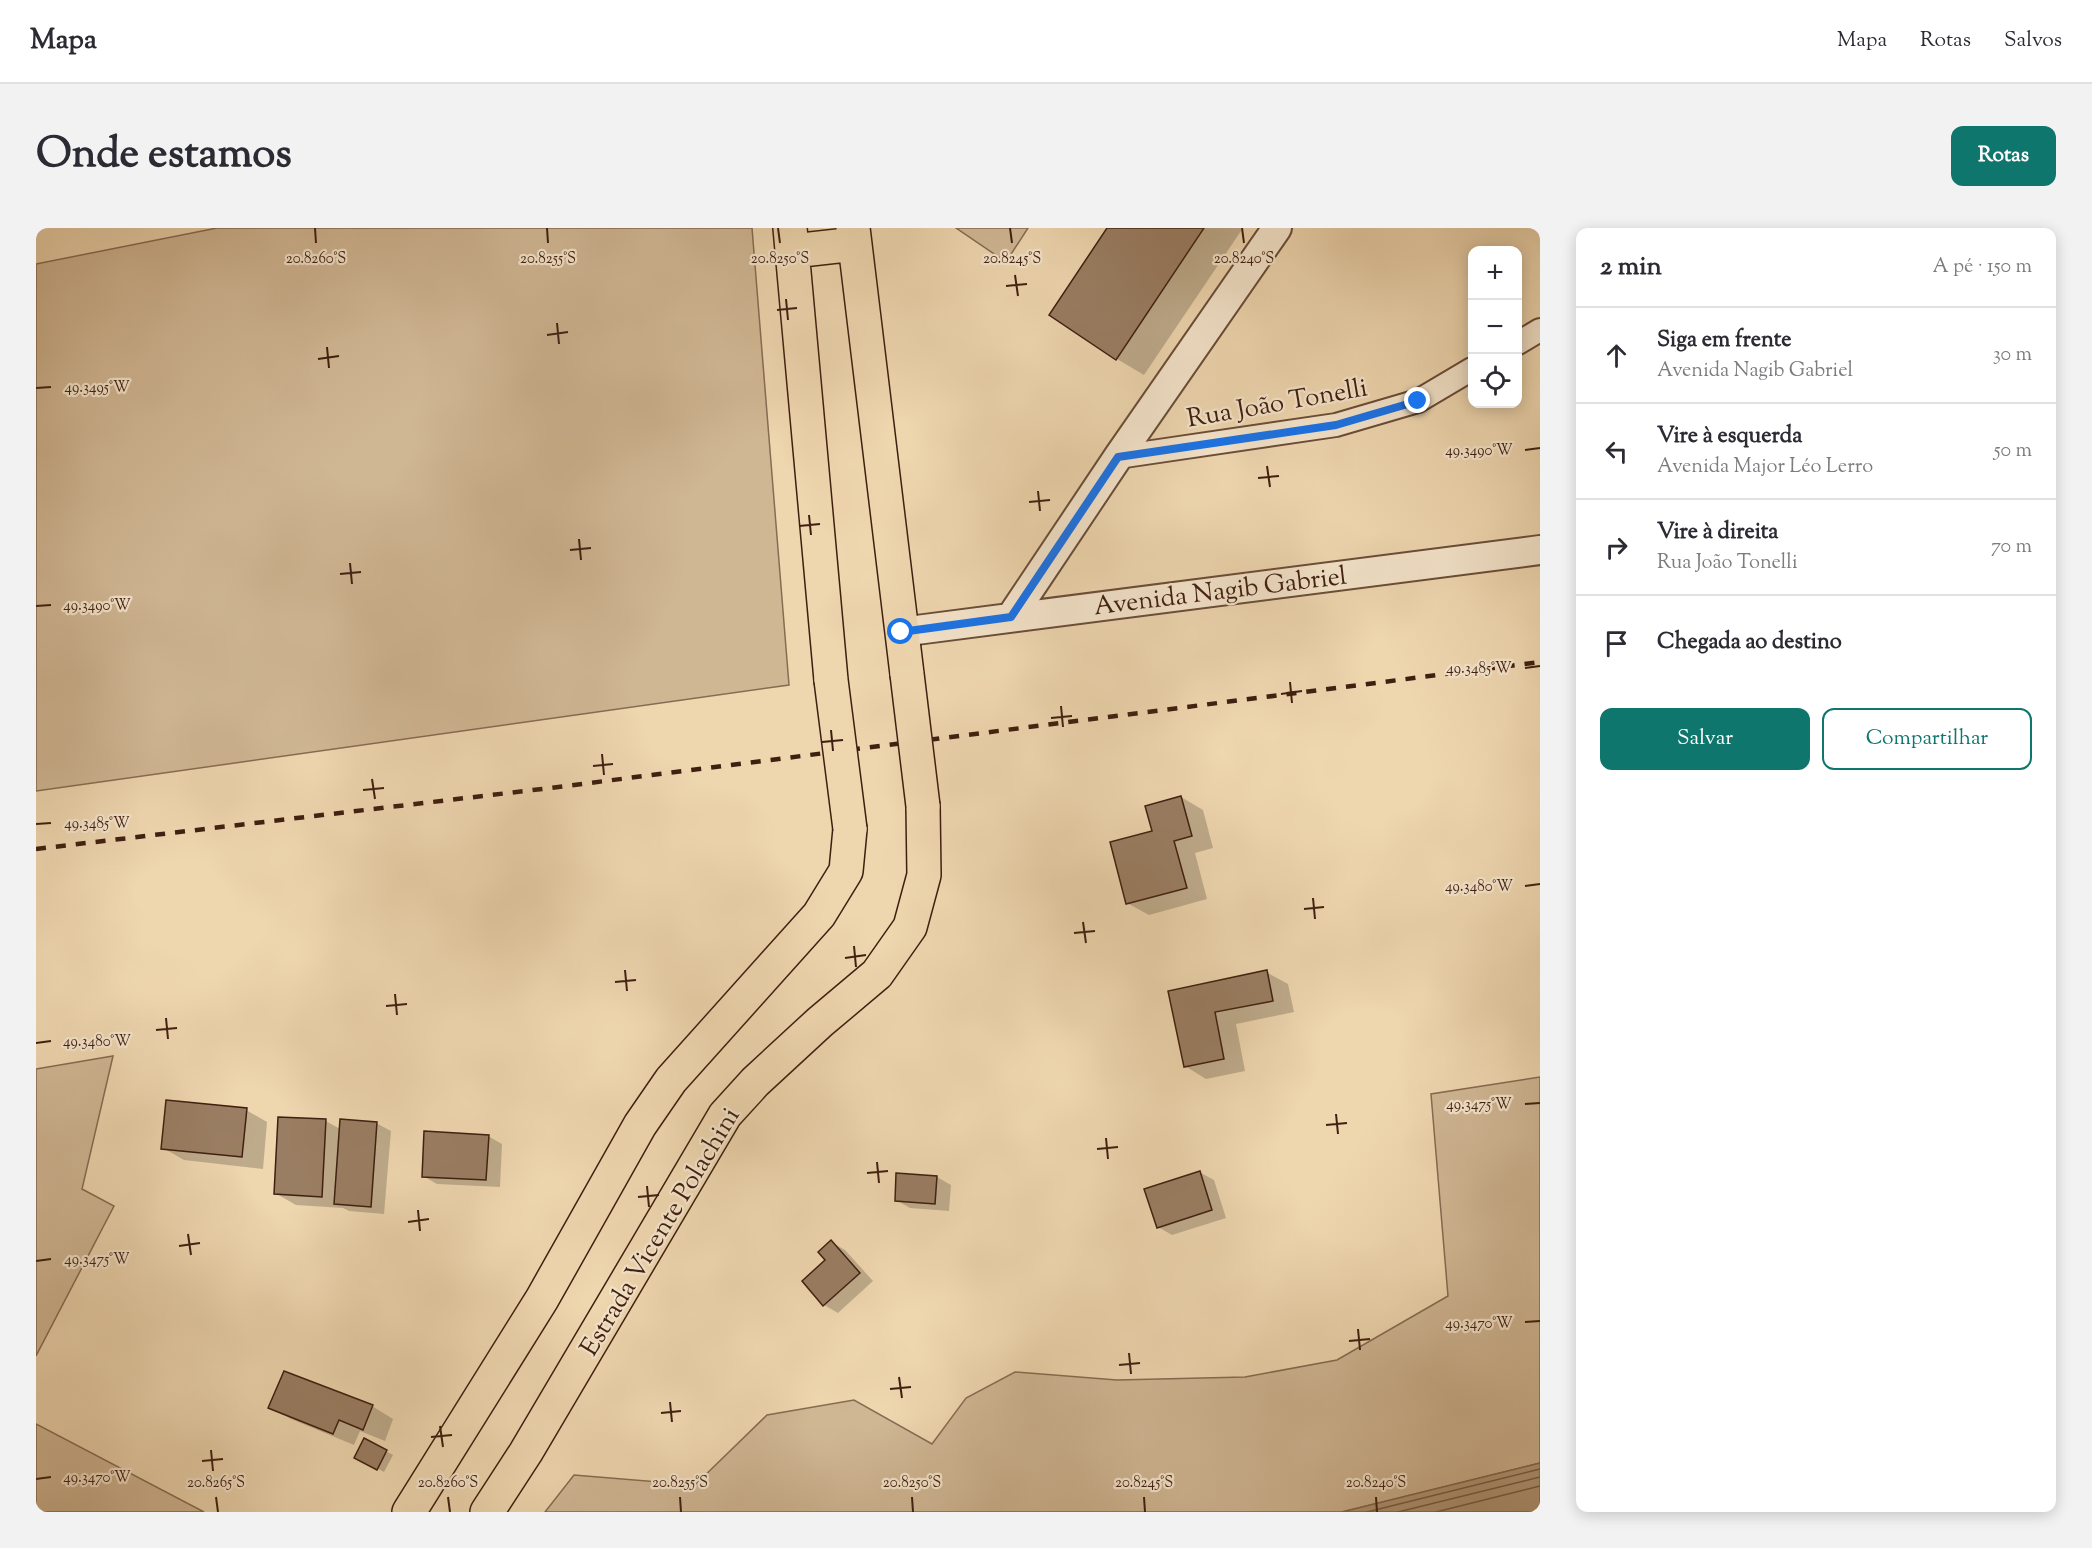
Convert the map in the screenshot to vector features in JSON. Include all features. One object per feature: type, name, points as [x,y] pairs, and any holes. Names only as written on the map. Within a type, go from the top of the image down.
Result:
[{"type":"main road","points":[[410,1512],[542,1299],[652,1107],[671,1080],[711,1034],[819,915],[846,871],[850,829],[831,680],[791,240],[854,236]]},
{"type":"main road","name":"Estrada Vicente Polachini","points":[[487,1512],[526,1452],[725,1115],[755,1082],[820,1022],[877,974],[910,927],[924,875],[923,806],[854,236]]},
{"type":"street","points":[[1011,617],[1118,457],[1278,228]]},
{"type":"street","points":[[1522,341],[1540,330]]},
{"type":"street","name":"Rua João Tonelli","points":[[1118,457],[1336,425],[1418,401],[1468,372]]},
{"type":"street","name":"Avenida Nagib Gabriel","points":[[901,632],[1540,550]]},
{"type":"shaded area","points":[[217,228],[752,228],[789,685],[36,791],[36,264]]},
{"type":"shaded area","points":[[956,228],[1028,228],[1006,262]]},
{"type":"shaded area","points":[[113,1056],[82,1189],[114,1206],[36,1356],[36,1069]]},
{"type":"shaded area","points":[[1540,1077],[1540,1463],[1342,1512],[545,1512],[574,1475],[695,1485],[767,1415],[854,1400],[932,1444],[966,1398],[1015,1372],[1117,1380],[1245,1377],[1337,1360],[1448,1296],[1431,1094]]},
{"type":"shaded area","points":[[36,1424],[204,1512],[36,1512]]},
{"type":"water","points":[[1540,1463],[1540,1512],[1342,1512]]},
{"type":"building","points":[[1107,228],[1204,228],[1116,360],[1049,315]]},
{"type":"building","points":[[1181,796],[1192,836],[1174,841],[1187,888],[1126,904],[1110,842],[1152,831],[1145,806]]},
{"type":"building","points":[[1267,970],[1273,1001],[1215,1012],[1224,1059],[1184,1067],[1168,991]]},
{"type":"building","points":[[166,1100],[247,1108],[242,1157],[161,1149]]},
{"type":"building","points":[[278,1117],[326,1119],[322,1197],[274,1194]]},
{"type":"building","points":[[340,1119],[377,1122],[371,1207],[334,1204]]},
{"type":"building","points":[[424,1131],[489,1135],[486,1180],[422,1177]]},
{"type":"building","points":[[1200,1171],[1212,1210],[1157,1228],[1144,1189]]},
{"type":"building","points":[[896,1173],[937,1176],[935,1204],[895,1201]]},
{"type":"building","points":[[831,1240],[860,1273],[823,1306],[802,1281],[825,1260],[818,1252]]},
{"type":"building","points":[[284,1371],[373,1405],[363,1430],[339,1420],[333,1434],[268,1408]]},
{"type":"building","points":[[364,1438],[387,1450],[377,1470],[354,1458]]},
{"type":"railway","points":[[36,849],[550,788],[1540,662]]},
{"type":"route","points":[[901,632],[1011,617],[1118,457],[1336,425],[1418,401]]}]
